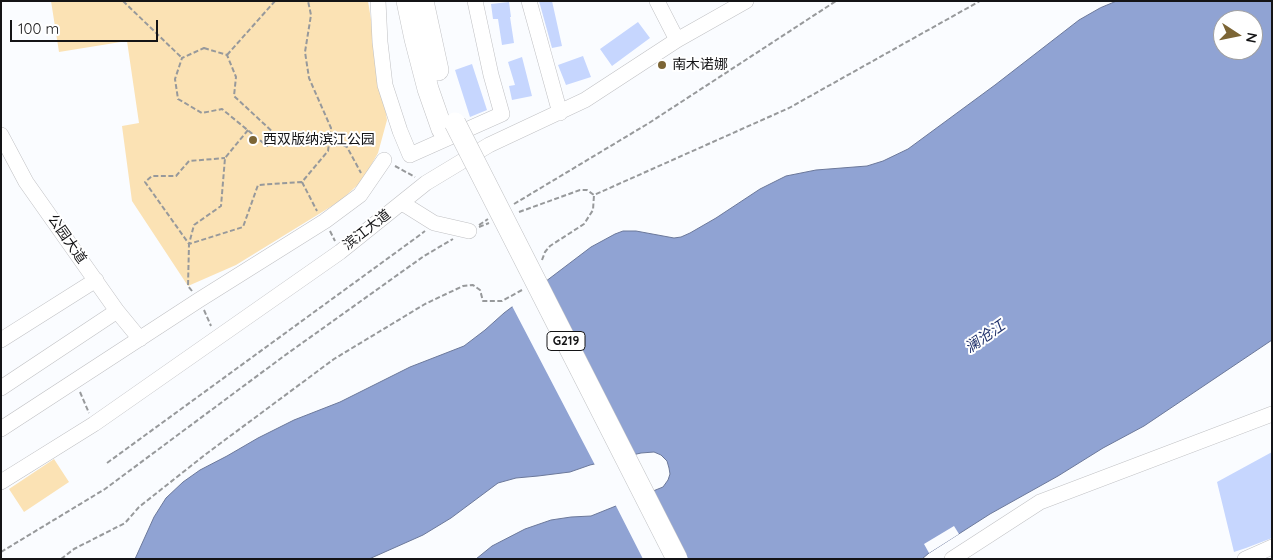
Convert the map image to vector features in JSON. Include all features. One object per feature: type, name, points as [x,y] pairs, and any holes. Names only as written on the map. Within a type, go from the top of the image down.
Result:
[{"type":"highway","name":"G219","points":[[407,1],[428,89],[677,559]]},
{"type":"highway","name":"G219","points":[[422,1],[449,126],[662,559]]},
{"type":"street","points":[[378,1],[385,85],[410,155],[502,114],[491,75],[475,1]]},
{"type":"street","points":[[529,1],[560,113]]},
{"type":"street","points":[[657,1],[677,40]]},
{"type":"street","name":"滨江大道","points":[[1,482],[94,424],[340,252],[426,183],[490,146],[585,100],[677,40],[744,2]]},
{"type":"street","name":"公园大道","points":[[1,135],[26,182],[140,339]]},
{"type":"street","points":[[1,429],[199,300],[325,221],[360,195],[384,160]]},
{"type":"street","points":[[402,203],[434,223],[469,231]]},
{"type":"street","points":[[1,340],[96,280]]},
{"type":"street","points":[[1,388],[118,311]]},
{"type":"street","points":[[952,559],[1040,502],[1272,414]]},
{"type":"street","points":[[1245,559],[1272,547]]},
{"type":"path","points":[[123,1],[182,58]]},
{"type":"path","points":[[227,55],[275,1]]},
{"type":"path","points":[[189,244],[243,227],[258,185],[302,182],[328,151],[331,128],[309,78],[305,52],[311,15],[308,1]]},
{"type":"path","points":[[511,206],[649,123],[836,1]]},
{"type":"path","points":[[594,195],[789,108],[980,1]]},
{"type":"path","points":[[204,48],[227,55],[236,77],[234,96],[276,135],[267,146],[222,109],[202,114],[178,99],[175,79],[182,58],[204,48]]},
{"type":"path","points":[[217,337],[199,300],[188,286],[189,244],[194,225],[220,206],[225,158],[248,130]]},
{"type":"path","points":[[330,138],[347,147],[367,184]]},
{"type":"path","points":[[189,244],[145,182],[152,176],[176,176],[189,161],[225,158]]},
{"type":"path","points":[[384,160],[426,183]]},
{"type":"path","points":[[302,182],[318,214],[325,221],[340,252]]},
{"type":"path","points":[[515,214],[580,190],[587,190],[594,195]]},
{"type":"path","points":[[542,260],[550,246],[584,224],[593,210],[594,195]]},
{"type":"path","points":[[1,552],[105,489],[284,356],[424,256],[494,216]]},
{"type":"path","points":[[469,231],[496,220]]},
{"type":"path","points":[[106,462],[414,240],[434,223]]},
{"type":"path","points":[[60,559],[74,549],[124,523],[139,507],[198,460],[334,359],[425,304],[463,286],[473,285],[480,290],[484,301],[502,301],[523,289]]},
{"type":"path","points":[[75,382],[94,424]]},
{"type":"shaded area","name":"西双版纳滨江公园","points":[[51,1],[368,1],[387,120],[378,153],[362,181],[340,201],[236,265],[188,286],[132,201],[122,126],[139,123],[127,41],[59,52]]},
{"type":"shaded area","points":[[54,459],[69,482],[24,512],[9,489]]},
{"type":"water","name":"澜沧江","points":[[1117,1],[1272,1],[1272,340],[1144,426],[990,514],[922,559],[476,559],[492,546],[525,529],[551,520],[591,516],[663,487],[670,474],[669,468],[667,461],[661,455],[654,452],[641,453],[590,465],[570,472],[516,478],[498,483],[451,518],[423,535],[369,559],[135,559],[154,517],[166,498],[183,482],[200,470],[294,420],[340,402],[410,367],[464,346],[591,247],[615,234],[623,231],[636,231],[674,238],[681,237],[716,218],[760,189],[786,176],[816,170],[867,166],[883,161],[908,149],[1079,20]]},
{"type":"pier","points":[[543,280],[635,457],[596,467],[511,304]]},
{"type":"pier","points":[[652,490],[688,559],[643,559],[615,504]]},
{"type":"pier","points":[[954,526],[959,534],[929,553],[924,544]]},
{"type":"building","points":[[539,1],[552,1],[562,46],[552,48]]},
{"type":"building","points":[[509,2],[514,43],[502,45],[498,19],[493,19],[491,4]]},
{"type":"building","points":[[638,22],[650,38],[612,66],[600,49]]},
{"type":"building","points":[[583,56],[591,77],[566,85],[558,65]]},
{"type":"building","points":[[522,57],[532,96],[512,100],[509,86],[515,85],[508,62]]},
{"type":"building","points":[[472,64],[487,110],[470,117],[455,70]]},
{"type":"building","points":[[1272,452],[1272,538],[1234,552],[1217,482]]},
{"type":"place","name":"南木诺娜","points":[[662,65]]},
{"type":"place","name":"西双版纳滨江公园","points":[[253,140]]}]
